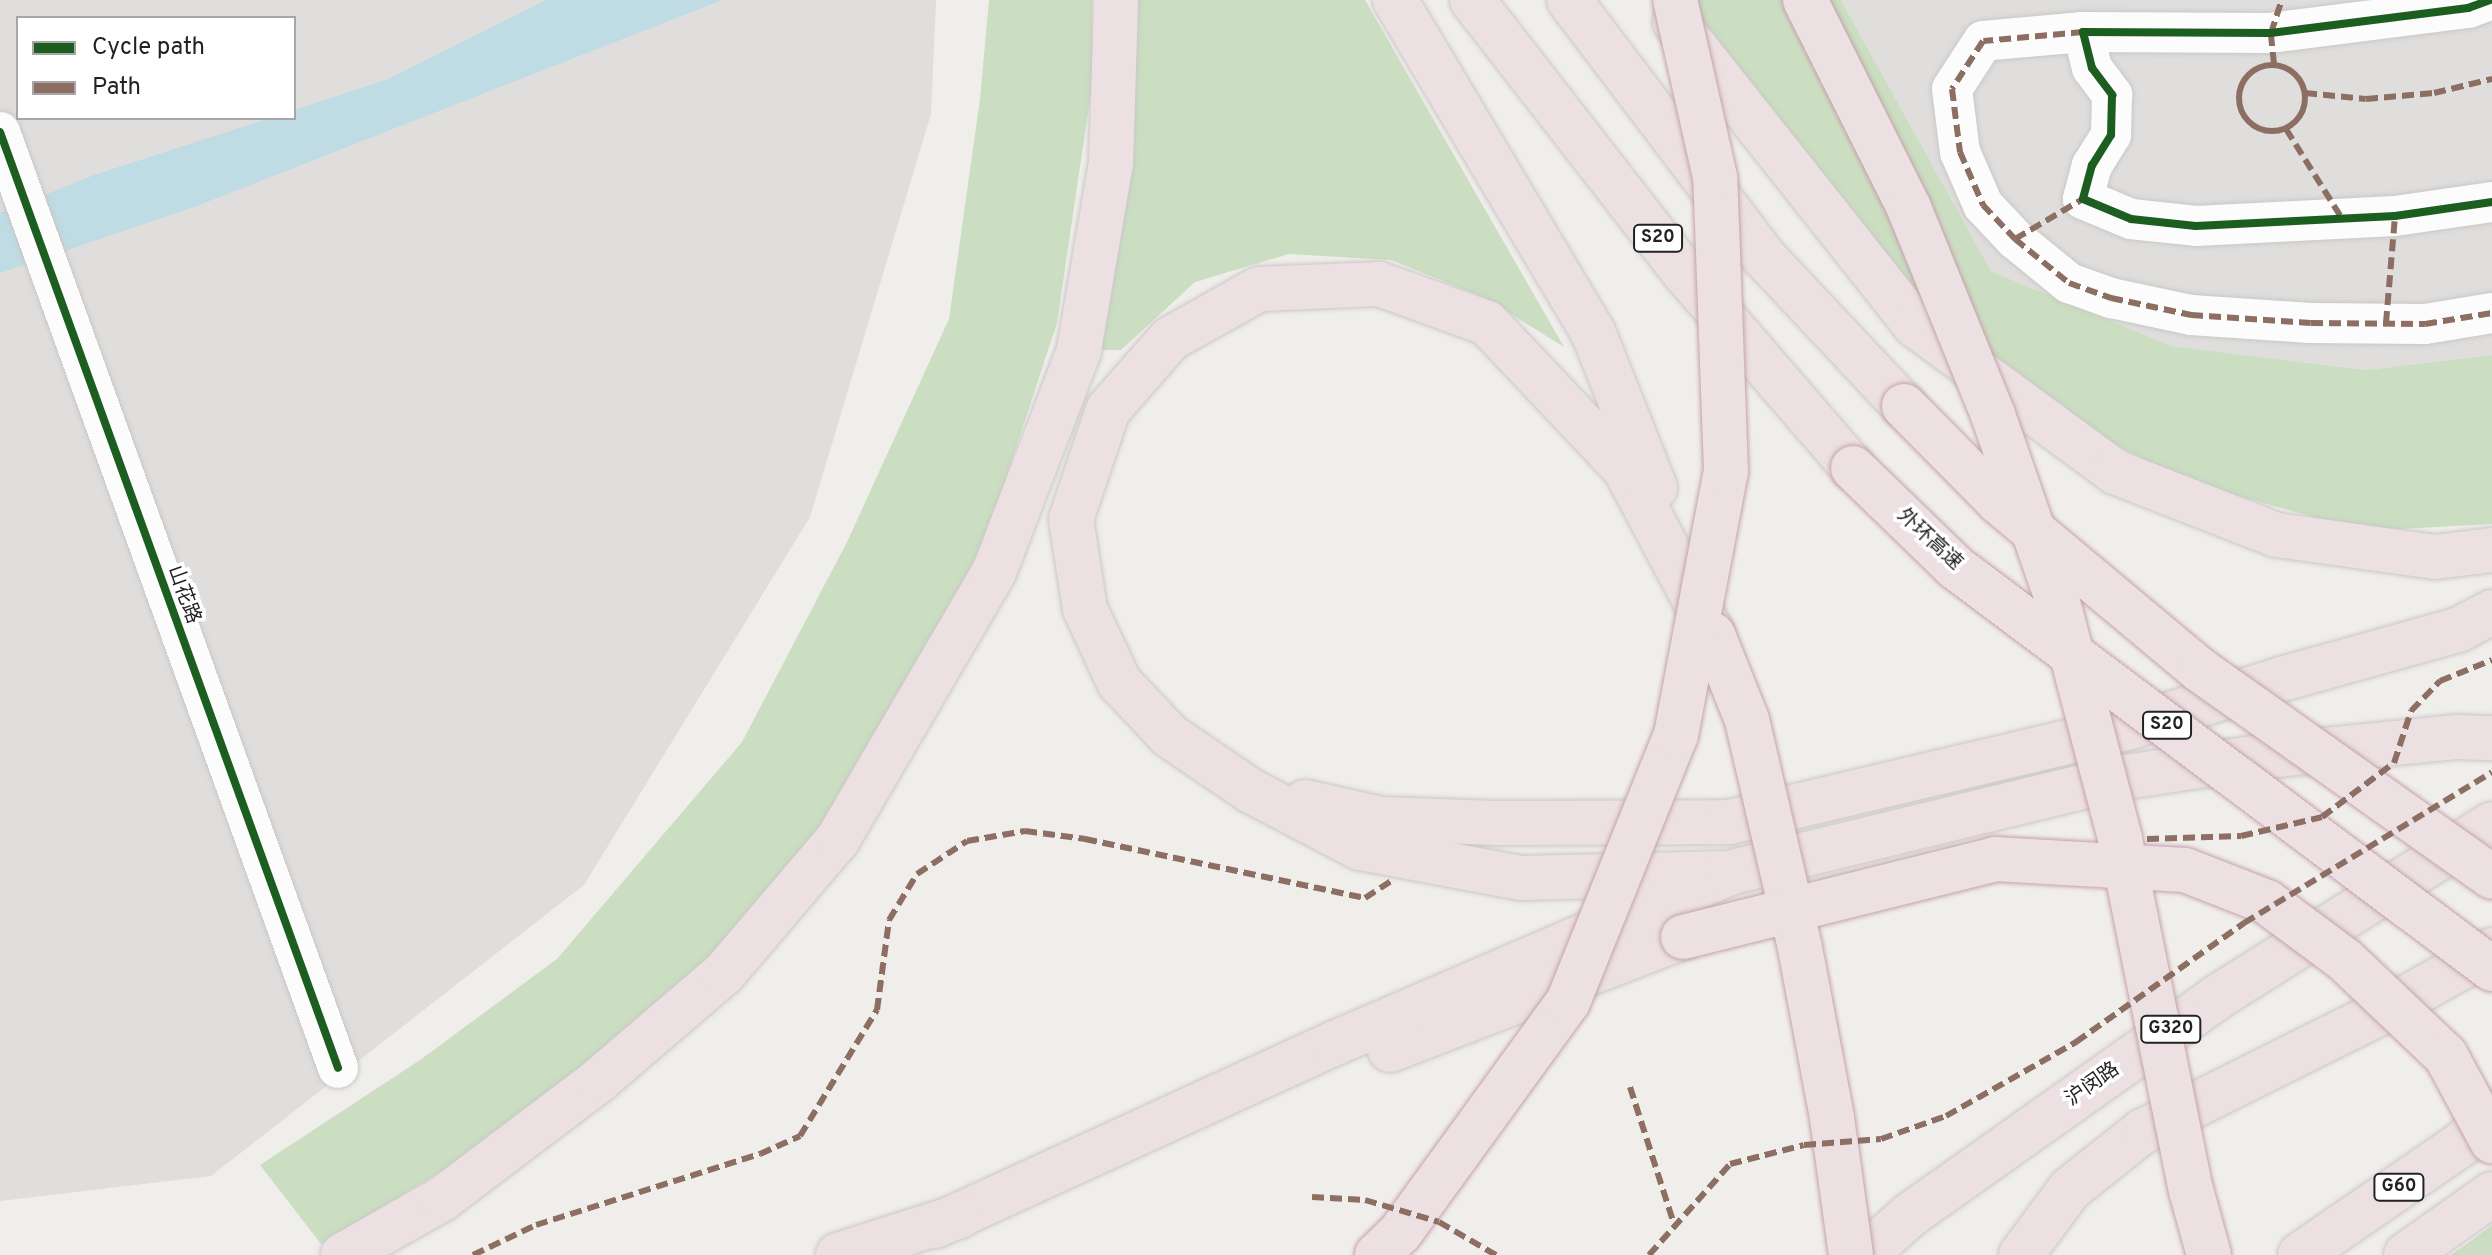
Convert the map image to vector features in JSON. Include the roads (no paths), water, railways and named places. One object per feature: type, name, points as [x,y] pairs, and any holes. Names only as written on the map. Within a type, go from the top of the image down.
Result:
[{"type":"highway","points":[[343,1255],[442,1199],[598,1081],[724,973],[838,839],[994,572],[1079,350],[1111,162],[1116,0]]},
{"type":"highway","points":[[1395,0],[1593,332],[1747,720],[1800,948],[1832,1118],[1851,1255]]},
{"type":"highway","name":"外环高速","points":[[1472,0],[1684,272],[1853,468],[1944,556],[2492,969]]},
{"type":"highway","points":[[1569,0],[1763,256],[1999,502],[2200,670],[2492,877]]},
{"type":"highway","points":[[1658,0],[1915,325],[2115,472],[2277,535],[2435,557],[2492,550]]},
{"type":"highway","points":[[1377,1255],[1400,1233],[1568,1002],[1676,735],[1726,471],[1715,177],[1675,0]]},
{"type":"highway","points":[[1805,0],[1909,208],[1993,415],[2058,602],[2120,839],[2191,1190],[2209,1255]]},
{"type":"highway","points":[[1713,635],[1625,469],[1487,323],[1379,284],[1259,289],[1170,339],[1108,410],[1071,519],[1085,609],[1119,682],[1170,736],[1251,791],[1360,848],[1521,878],[1729,873]]},
{"type":"highway","points":[[1251,791],[1381,819],[1496,823],[1729,822],[2130,727],[2282,679],[2458,630],[2492,612]]},
{"type":"highway","points":[[935,1226],[1335,1043],[1729,873],[2119,778],[2266,756],[2457,737],[2492,738]]},
{"type":"highway","name":"沪闵路","points":[[1865,1255],[1910,1215],[2216,998],[2492,824]]},
{"type":"highway","points":[[838,1255],[935,1226],[1683,937],[1995,859],[2185,870],[2267,902],[2345,960],[2446,1056],[2492,1141]]},
{"type":"highway","points":[[2021,1255],[2070,1189],[2143,1131],[2376,1015],[2492,950]]},
{"type":"highway","name":"G60","points":[[2300,1255],[2463,1143],[2492,1113]]},
{"type":"highway","points":[[2406,1255],[2492,1194]]},
{"type":"street","points":[[2490,0],[2468,8],[2276,16],[1983,41],[1952,89],[1960,152],[1983,205],[2015,239],[2069,283],[2111,298],[2191,315],[2296,322],[2425,324],[2492,313]]},
{"type":"street","points":[[2083,32],[2092,68],[2112,95],[2111,135],[2092,165],[2083,199],[2131,219],[2196,226],[2395,216],[2492,202]]},
{"type":"street","name":"山花路","points":[[0,132],[338,1068]]},
{"type":"water","points":[[546,0],[722,0],[194,207],[0,273],[0,213],[94,175],[264,120],[296,120],[296,109],[386,80]]}]
